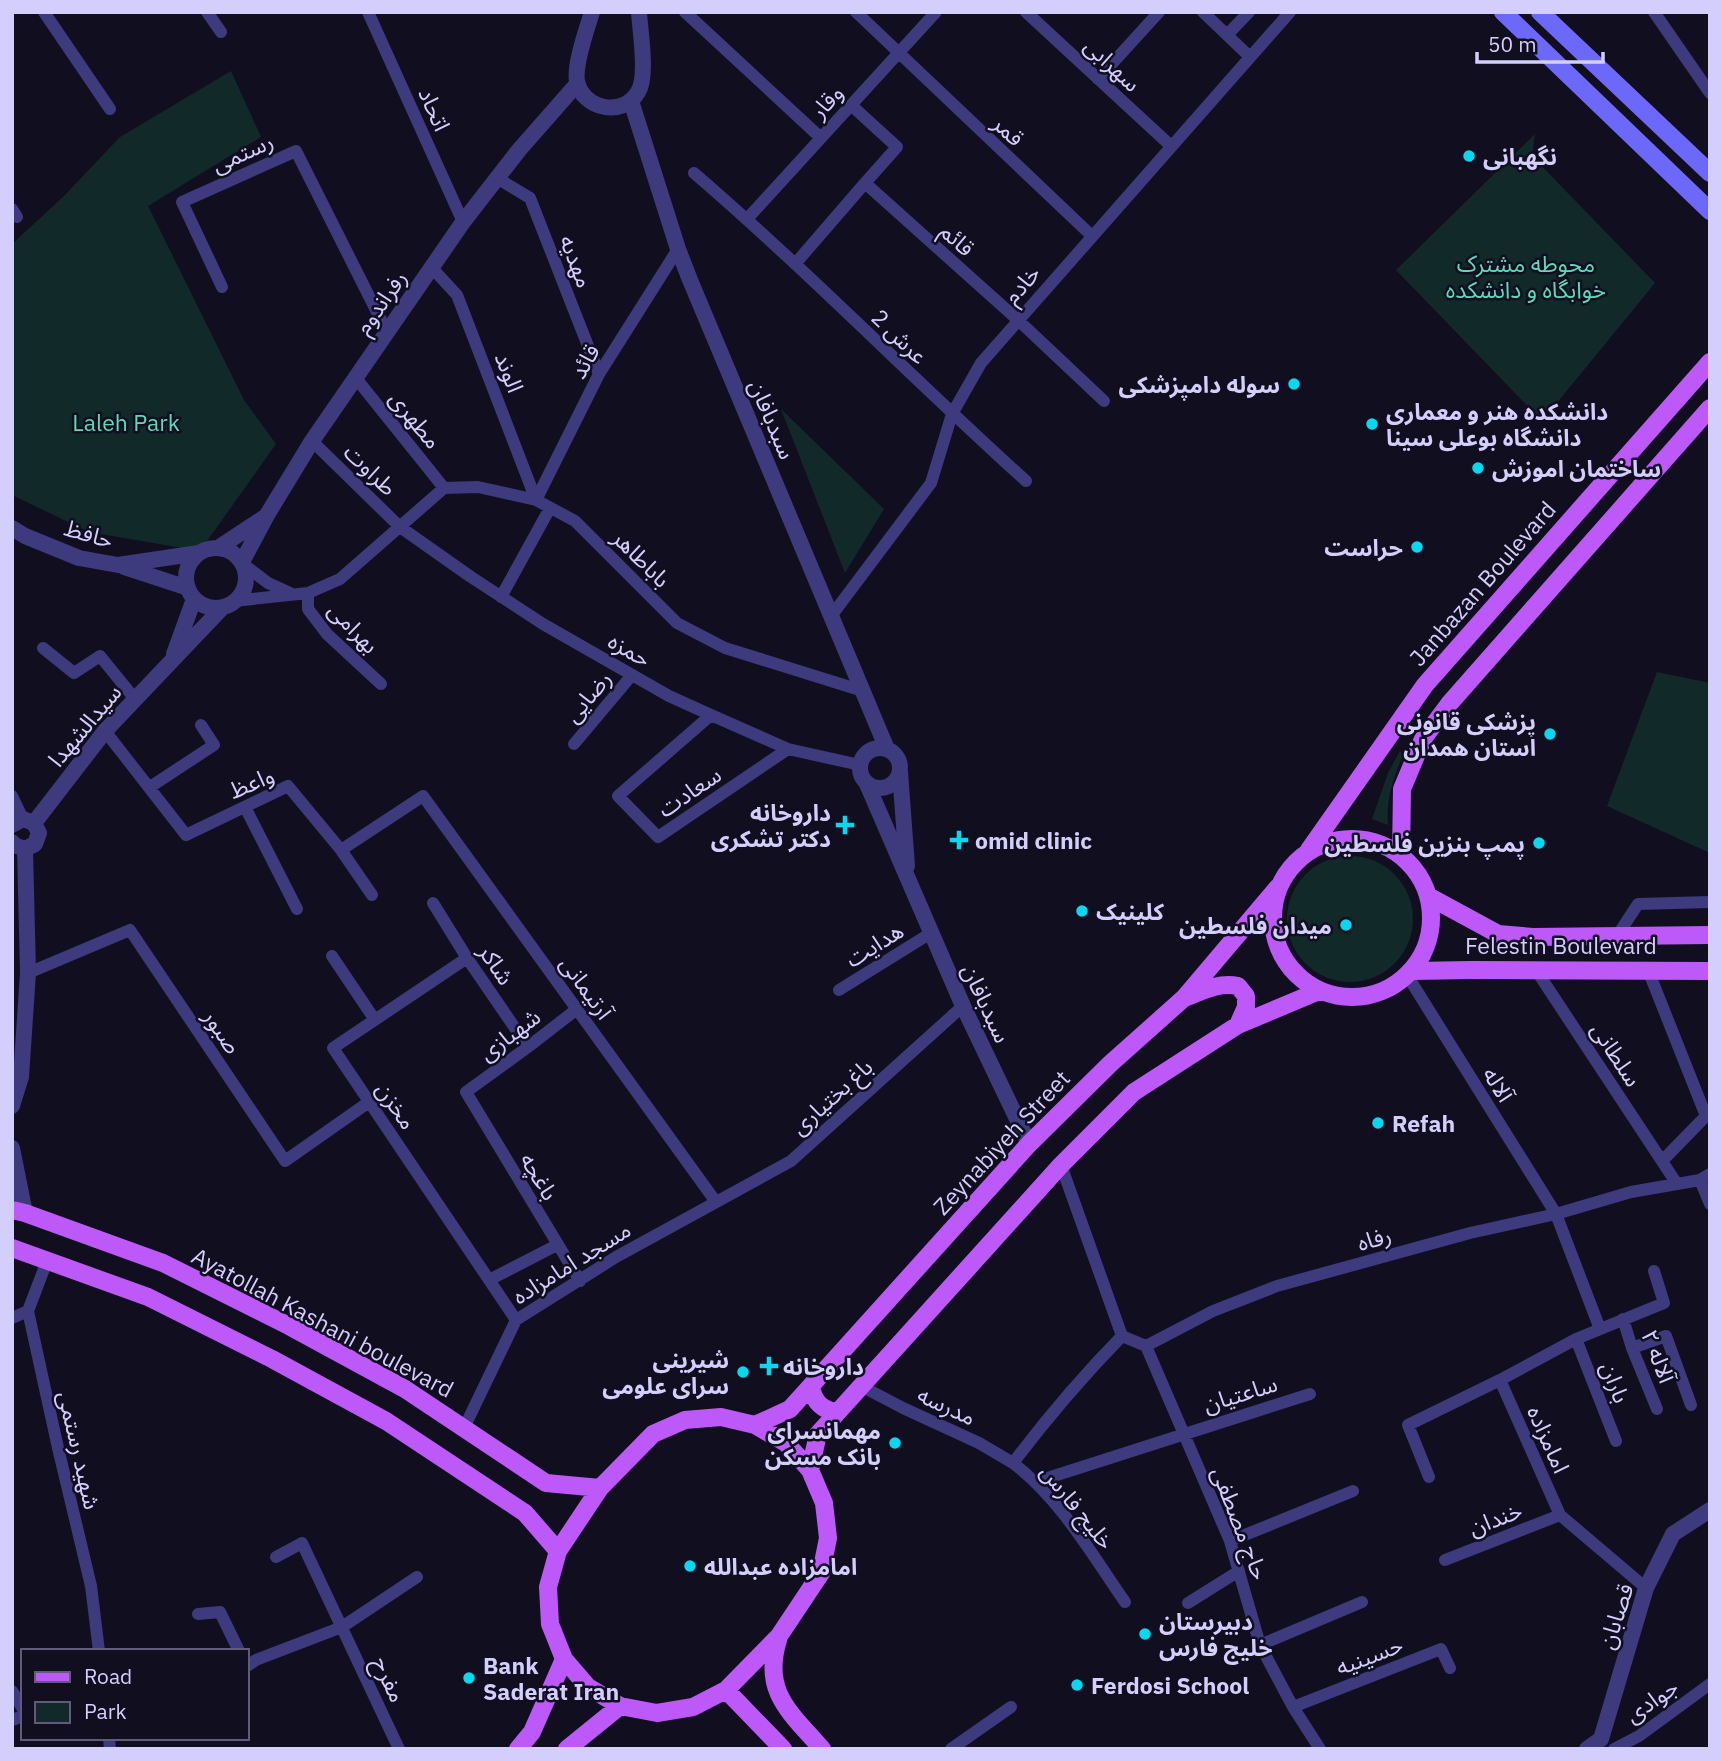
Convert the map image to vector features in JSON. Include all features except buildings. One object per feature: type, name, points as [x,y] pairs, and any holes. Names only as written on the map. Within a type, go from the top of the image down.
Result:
[{"type":"main road","points":[[1503,12],[1710,211]]},
{"type":"main road","points":[[1540,12],[1710,173]]},
{"type":"main road","name":"Janbazan Boulevard","points":[[1309,850],[1424,685],[1710,362]]},
{"type":"main road","points":[[1401,856],[1402,789],[1423,739],[1449,704],[1710,408]]},
{"type":"main road","points":[[1356,838],[1380,843],[1401,856],[1418,874],[1428,896],[1431,921],[1427,945],[1410,973],[1388,989],[1366,997],[1342,998],[1319,991],[1298,978],[1283,959],[1273,936],[1272,911],[1278,887],[1291,866],[1309,850],[1332,841],[1356,838]]},
{"type":"main road","name":"Zeynabiyeh Street","points":[[755,1425],[790,1409],[1029,1144],[1110,1064],[1184,998],[1278,887]]},
{"type":"main road","name":"Felestin Boulevard","points":[[1428,896],[1498,934],[1533,937],[1710,935]]},
{"type":"main road","name":"Felestin Boulevard","points":[[1410,973],[1536,970],[1710,971]]},
{"type":"main road","points":[[1184,998],[1216,986],[1238,986],[1246,996],[1246,1007],[1238,1025]]},
{"type":"main road","points":[[810,1470],[818,1434],[1060,1165],[1134,1092],[1238,1025],[1319,991]]},
{"type":"main road","name":"Ayatollah Kashani boulevard","points":[[18,1212],[174,1269],[289,1326],[405,1389],[546,1483],[600,1488]]},
{"type":"main road","points":[[12,1248],[148,1297],[386,1420],[526,1513],[558,1552]]},
{"type":"main road","points":[[811,1387],[812,1395],[822,1407],[837,1412]]},
{"type":"main road","points":[[721,1417],[755,1425],[786,1443],[810,1470],[824,1503],[828,1538],[821,1573],[779,1636],[726,1690],[693,1707],[657,1713],[620,1706],[588,1687],[564,1659],[550,1624],[548,1587],[558,1552],[600,1488],[653,1434],[685,1420],[721,1417]]},
{"type":"main road","points":[[779,1636],[773,1657],[773,1678],[780,1699],[822,1749]]},
{"type":"main road","points":[[518,1749],[532,1732],[564,1659]]},
{"type":"main road","points":[[726,1690],[783,1749]]},
{"type":"main road","points":[[567,1749],[620,1706]]},
{"type":"street","points":[[44,12],[110,109]]},
{"type":"street","points":[[207,12],[221,32]]},
{"type":"street","name":"اتحاد","points":[[368,12],[463,222]]},
{"type":"street","points":[[592,12],[576,71],[577,84],[585,98],[599,107],[616,108],[631,101],[639,92],[643,80],[639,12]]},
{"type":"street","points":[[685,12],[821,138]]},
{"type":"street","name":"قمر","points":[[856,12],[1092,236]]},
{"type":"street","name":"وقار","points":[[747,219],[936,12]]},
{"type":"street","name":"سهرابی","points":[[1026,12],[1171,146]]},
{"type":"street","points":[[1098,79],[1159,12]]},
{"type":"street","points":[[1203,12],[1250,57]]},
{"type":"street","points":[[1227,35],[1249,12]]},
{"type":"street","name":"خادم","points":[[832,615],[931,482],[952,414],[981,363],[1290,12]]},
{"type":"street","points":[[1654,12],[1710,93]]},
{"type":"street","name":"رفراندوم","points":[[242,563],[267,515],[312,441],[463,222],[519,150],[577,84]]},
{"type":"street","name":"سبدبافان","points":[[631,101],[678,249],[887,749]]},
{"type":"street","points":[[795,264],[897,147],[851,105]]},
{"type":"street","name":"رستمی","points":[[222,287],[182,202],[296,151],[387,332]]},
{"type":"street","name":"عرش 2","points":[[694,173],[747,219],[1026,481]]},
{"type":"street","name":"مهدیه","points":[[497,178],[530,198],[599,374]]},
{"type":"street","name":"قائم","points":[[865,183],[1104,401]]},
{"type":"street","name":"قائد","points":[[536,500],[599,374],[678,249]]},
{"type":"street","name":"الوند","points":[[432,268],[457,295],[536,500]]},
{"type":"street","name":"مطهری","points":[[355,377],[444,488]]},
{"type":"street","name":"طراوت","points":[[312,441],[400,527]]},
{"type":"street","name":"باباطاهر","points":[[444,488],[478,487],[536,500],[575,521],[677,623],[724,648],[863,691]]},
{"type":"street","points":[[118,565],[191,593],[202,605],[212,608],[309,593],[340,579],[444,488]]},
{"type":"street","points":[[501,597],[550,508]]},
{"type":"street","points":[[218,548],[267,515]]},
{"type":"street","name":"حمزه","points":[[400,527],[543,624],[670,696],[788,749],[860,765]]},
{"type":"street","name":"حافظ","points":[[12,528],[79,558],[118,565],[199,553]]},
{"type":"street","points":[[172,660],[191,593],[187,573],[189,565],[199,553],[218,548],[231,552],[268,583],[294,594]]},
{"type":"street","points":[[228,604],[244,590],[247,578],[242,563]]},
{"type":"street","name":"بهرامی","points":[[309,593],[308,609],[327,634],[381,684]]},
{"type":"street","name":"سیدالشهدا","points":[[19,846],[35,844],[39,833],[23,822],[135,699],[228,604]]},
{"type":"street","points":[[43,648],[74,673],[100,656],[135,699]]},
{"type":"street","name":"رضایی","points":[[574,744],[632,675]]},
{"type":"street","name":"سعادت","points":[[711,715],[618,796],[659,837],[788,749]]},
{"type":"street","points":[[150,787],[214,745],[201,725]]},
{"type":"street","name":"واعظ","points":[[105,731],[186,835],[289,786],[341,850]]},
{"type":"street","points":[[875,748],[887,749],[899,761],[900,772],[897,779],[887,787],[873,787],[867,784],[860,772],[862,759],[875,748]]},
{"type":"street","name":"سبدبافان","points":[[900,772],[908,879]]},
{"type":"street","name":"سبدبافان","points":[[867,784],[963,1006],[1029,1144]]},
{"type":"street","points":[[12,796],[23,822]]},
{"type":"street","name":"آرتیمانی","points":[[341,850],[423,796],[716,1202]]},
{"type":"street","points":[[245,807],[297,909]]},
{"type":"street","points":[[12,1106],[22,1077],[28,973],[19,846]]},
{"type":"street","points":[[341,850],[372,895]]},
{"type":"street","points":[[1617,936],[1638,904],[1710,902]]},
{"type":"street","name":"شاکر","points":[[433,903],[528,1047]]},
{"type":"street","name":"صبور","points":[[28,973],[130,930],[285,1161],[369,1102]]},
{"type":"street","name":"هدایت","points":[[839,990],[931,933]]},
{"type":"street","points":[[332,956],[375,1020]]},
{"type":"street","name":"مخزن","points":[[467,958],[333,1048],[516,1320]]},
{"type":"street","name":"سلطانی","points":[[1536,970],[1677,1184]]},
{"type":"street","points":[[1648,970],[1706,1116],[1661,1161]]},
{"type":"street","name":"آلاله","points":[[1410,973],[1556,1214]]},
{"type":"street","name":"باغ بختیاری","points":[[716,1202],[791,1161],[963,1006]]},
{"type":"street","name":"شهبازی","points":[[466,1092],[577,1009]]},
{"type":"street","name":"باغچه","points":[[466,1092],[580,1281]]},
{"type":"street","points":[[12,1148],[18,1212]]},
{"type":"street","points":[[1060,1165],[1122,1336],[1146,1346]]},
{"type":"street","points":[[1705,1177],[1710,1204]]},
{"type":"street","name":"رفاه","points":[[1146,1346],[1213,1311],[1277,1286],[1470,1233],[1556,1214],[1631,1192],[1705,1177]]},
{"type":"street","name":"مسجد امامزاده","points":[[464,1428],[516,1320],[617,1257],[716,1202]]},
{"type":"street","points":[[1556,1214],[1600,1329]]},
{"type":"street","points":[[489,1280],[557,1245]]},
{"type":"street","points":[[12,1318],[28,1311],[47,1261]]},
{"type":"street","points":[[1429,1477],[1408,1425],[1576,1339],[1664,1303],[1654,1271]]},
{"type":"street","name":"شهید رستمی","points":[[28,1311],[91,1586],[99,1649]]},
{"type":"street","name":"آلاله ۲","points":[[1623,1319],[1657,1409]]},
{"type":"street","name":"خلیج فارس","points":[[1122,1336],[1047,1418],[1013,1463],[1062,1511],[1125,1602]]},
{"type":"street","points":[[1632,1348],[1665,1336],[1692,1405]]},
{"type":"street","name":"باران","points":[[1576,1339],[1616,1441]]},
{"type":"street","name":"حاج مصطفی","points":[[1146,1346],[1230,1541],[1260,1645],[1293,1707],[1320,1749]]},
{"type":"street","name":"امامزاده","points":[[1500,1380],[1560,1516],[1646,1588]]},
{"type":"street","name":"مدرسه","points":[[862,1386],[979,1443],[1013,1463]]},
{"type":"street","name":"ساعتیان","points":[[1035,1482],[1310,1394]]},
{"type":"street","points":[[1230,1541],[1353,1491]]},
{"type":"street","name":"قصابان","points":[[1609,1746],[1646,1588],[1673,1534],[1710,1510]]},
{"type":"street","name":"خندان","points":[[1445,1560],[1560,1516]]},
{"type":"street","name":"مفرح","points":[[276,1557],[302,1543],[399,1749]]},
{"type":"street","points":[[1188,1603],[1239,1571]]},
{"type":"street","points":[[248,1665],[342,1627],[417,1577]]},
{"type":"street","points":[[1260,1645],[1363,1602]]},
{"type":"street","points":[[198,1614],[220,1612],[238,1649]]},
{"type":"street","name":"حسینیه","points":[[1293,1707],[1441,1649],[1450,1668]]},
{"type":"street","name":"جوادی","points":[[1609,1746],[1639,1736],[1710,1684]]},
{"type":"street","points":[[951,1749],[1011,1707]]},
{"type":"street","points":[[1587,1749],[1609,1746]]},
{"type":"green space","name":"Laleh Park","points":[[231,71],[261,137],[148,206],[244,400],[276,444],[200,551],[89,532],[12,495],[12,244],[63,197],[120,137]]},
{"type":"green space","name":"محوطه مشترک خوابگاه و دانشکده","points":[[1535,134],[1532,156],[1655,283],[1542,421],[1396,270]]},
{"type":"green space","points":[[781,409],[884,509],[845,573]]},
{"type":"green space","points":[[1657,672],[1710,683],[1710,853],[1607,806]]},
{"type":"green space","points":[[1400,751],[1403,755],[1391,789],[1388,825],[1372,819],[1388,773]]},
{"type":"green space","points":[[1350,856],[1374,861],[1395,874],[1408,895],[1413,919],[1408,943],[1395,964],[1374,977],[1350,982],[1326,977],[1305,964],[1292,943],[1287,919],[1292,895],[1305,874],[1326,861]]},
{"type":"place","name":"نگهبانی","points":[[1469,156]]},
{"type":"place","name":"سوله دامپزشکی","points":[[1294,384]]},
{"type":"place","name":"دانشکده هنر و معماری دانشگاه بوعلی سینا","points":[[1372,424]]},
{"type":"place","name":"ساختمان اموزش","points":[[1478,468]]},
{"type":"place","name":"حراست","points":[[1417,547]]},
{"type":"place","name":"پزشکی قانونی استان همدان","points":[[1550,734]]},
{"type":"place","name":"داروخانه دکتر تشکری","points":[[845,825]]},
{"type":"place","name":"omid clinic","points":[[959,840]]},
{"type":"place","name":"پمپ بنزین فلسطین","points":[[1539,843]]},
{"type":"place","name":"کلینیک","points":[[1082,911]]},
{"type":"place","name":"میدان فلسطین","points":[[1346,925]]},
{"type":"place","name":"Refah","points":[[1378,1123]]},
{"type":"place","name":"داروخانه","points":[[769,1366]]},
{"type":"place","name":"شیرینی سرای علومی","points":[[743,1372]]},
{"type":"place","name":"مهمانسرای بانک مسکن","points":[[895,1443]]},
{"type":"place","name":"امامزاده عبدالله","points":[[690,1566]]},
{"type":"place","name":"دبیرستان خلیج فارس","points":[[1145,1634]]},
{"type":"place","name":"Bank Saderat Iran","points":[[469,1678]]},
{"type":"place","name":"Ferdosi School","points":[[1077,1685]]}]
